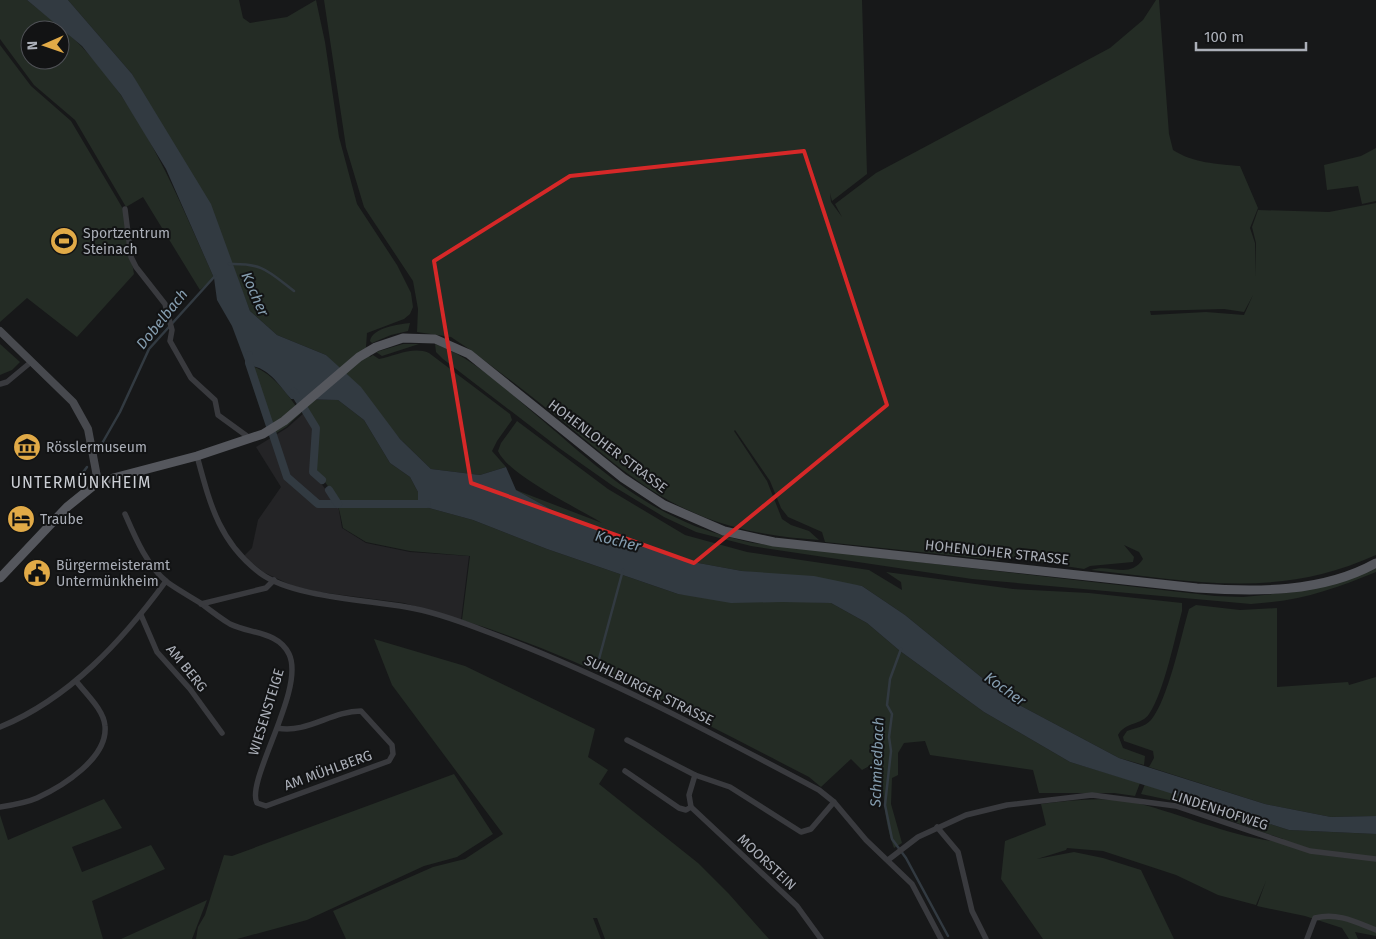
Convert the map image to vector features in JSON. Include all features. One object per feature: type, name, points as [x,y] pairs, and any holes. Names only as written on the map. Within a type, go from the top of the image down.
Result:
[{"type":"main road","points":[[0,331],[73,402],[88,429],[98,482]]},
{"type":"main road","name":"HOHENLOHER STRASSE","points":[[0,578],[68,507],[98,482],[197,456],[263,434],[284,421],[346,367],[372,349],[403,338],[435,339],[469,354],[498,376],[540,413],[643,492],[697,520],[724,531],[756,539],[1188,587],[1243,591],[1289,589],[1332,580],[1376,563]]},
{"type":"street","points":[[126,210],[131,257],[165,304],[172,330],[170,341],[191,378],[215,400],[218,415],[251,439]]},
{"type":"street","points":[[0,384],[7,382],[31,362]]},
{"type":"street","name":"SUHLBURGER STRASSE","points":[[197,456],[212,511],[223,533],[261,574],[284,585],[318,593],[409,608],[484,630],[582,671],[709,732],[819,790],[834,802],[866,840],[912,884],[942,939]]},
{"type":"street","points":[[125,514],[143,551],[166,581],[201,604],[266,588],[274,580]]},
{"type":"street","points":[[0,727],[17,720],[76,681],[141,615],[166,581]]},
{"type":"street","name":"WIESENSTEIGE","points":[[201,604],[230,623],[275,639],[283,645],[289,654],[293,671],[277,728],[255,791]]},
{"type":"street","name":"AM BERG","points":[[141,615],[157,652],[190,689],[222,733]]},
{"type":"street","points":[[0,807],[21,804],[53,790],[98,755],[103,744],[105,725],[102,714],[76,681]]},
{"type":"street","name":"AM MÜHLBERG","points":[[255,791],[254,798],[257,803],[266,806],[389,761],[393,754],[392,746],[361,711],[351,712],[298,730],[277,728]]},
{"type":"street","points":[[627,740],[695,775],[730,787],[801,832],[811,829],[834,802]]},
{"type":"street","name":"MOORSTEIN","points":[[625,772],[679,808],[686,810],[691,807],[797,906],[821,939]]},
{"type":"street","points":[[691,807],[689,795],[695,775]]},
{"type":"street","name":"LINDENHOFWEG","points":[[888,860],[918,837],[966,815],[1007,805],[1092,795],[1135,799],[1176,806],[1310,851],[1376,859]]},
{"type":"street","points":[[938,827],[958,852],[972,910],[986,939]]},
{"type":"street","points":[[1307,939],[1315,918],[1325,915],[1343,917],[1376,930]]},
{"type":"highlighted area","points":[[804,151],[887,405],[694,563],[471,483],[434,261],[570,176]]},
{"type":"shaded area","points":[[0,0],[27,0],[51,20],[20,20],[20,66],[0,39]]},
{"type":"shaded area","points":[[68,0],[239,0],[243,18],[250,23],[287,17],[316,0],[325,42],[339,137],[357,204],[397,265],[411,293],[413,307],[410,314],[404,319],[367,333],[366,347],[370,357],[373,355],[379,359],[404,352],[417,351],[429,353],[510,414],[512,420],[492,451],[506,467],[480,475],[431,469],[400,439],[326,355],[277,335],[250,311],[234,270],[132,74]]},
{"type":"shaded area","points":[[324,0],[862,0],[867,174],[832,201],[830,193],[831,202],[842,217],[835,204],[876,173],[1110,48],[1143,20],[1156,0],[1159,0],[1169,134],[1173,150],[1197,160],[1240,166],[1258,208],[1250,228],[1255,243],[1255,277],[1256,243],[1252,227],[1258,210],[1329,212],[1376,203],[1376,555],[1339,569],[1304,578],[1235,584],[1165,579],[1091,570],[1105,568],[1125,570],[1132,569],[1138,565],[1143,559],[1139,552],[1124,545],[1134,557],[1133,562],[1090,566],[1084,569],[1008,557],[996,560],[825,542],[822,532],[788,517],[781,508],[770,481],[735,430],[767,481],[782,519],[791,525],[809,531],[819,540],[757,532],[712,520],[678,505],[642,484],[515,384],[451,337],[417,332],[418,309],[413,281],[364,207],[346,147]],"holes":[[[1253,295],[1244,315],[1206,312],[1151,315],[1150,311],[1224,309],[1244,312]]]},
{"type":"shaded area","points":[[70,36],[82,47],[104,72],[142,127],[173,186],[214,278],[200,290],[143,197],[126,207],[75,120],[34,85],[23,70],[70,70]]},
{"type":"shaded area","name":"Sportzentrum Steinach","points":[[0,45],[31,86],[71,121],[123,209],[134,274],[77,337],[27,298],[0,322]]},
{"type":"shaded area","points":[[1376,148],[1376,201],[1362,204],[1358,186],[1327,190],[1324,165],[1361,156]]},
{"type":"shaded area","points":[[410,323],[408,331],[391,335],[372,343],[370,341],[381,330]]},
{"type":"shaded area","points":[[0,344],[20,362],[12,370],[0,375]]},
{"type":"shaded area","points":[[403,344],[419,344],[382,356],[376,352]]},
{"type":"shaded area","points":[[435,344],[462,357],[488,374],[585,457],[639,497],[695,526],[743,541],[1215,596],[1243,597],[1294,592],[1376,568],[1376,572],[1315,594],[1269,603],[1251,604],[972,579],[751,546],[696,532],[664,517],[613,486],[559,448],[443,359],[436,352]]},
{"type":"shaded area","points":[[249,365],[272,378],[285,391],[301,413],[286,427],[273,435],[259,386]]},
{"type":"shaded area","points":[[300,400],[338,400],[364,420],[390,463],[410,477],[418,492],[418,505],[473,520],[547,549],[678,594],[831,603],[867,623],[900,651],[984,712],[1070,762],[1140,783],[1135,796],[1114,793],[1039,793],[1033,770],[930,755],[925,741],[904,743],[898,753],[898,775],[892,778],[891,804],[902,843],[894,848],[890,837],[883,793],[882,759],[862,770],[851,759],[821,787],[809,777],[639,691],[552,652],[462,620],[470,556],[410,551],[366,542],[343,528],[335,497],[315,471],[318,426]]},
{"type":"shaded area","points":[[305,412],[315,429],[312,472],[338,505],[342,528],[366,543],[410,552],[469,556],[461,620],[404,603],[319,592],[293,586],[263,572],[244,556],[252,548],[258,520],[281,487],[256,447],[287,428]]},
{"type":"shaded area","points":[[517,421],[608,489],[685,535],[747,552],[869,570],[902,590],[901,582],[886,572],[1013,589],[1089,593],[1182,603],[1182,611],[1160,692],[1146,718],[1125,728],[1118,735],[1123,748],[1145,756],[1144,765],[1119,758],[1008,699],[905,615],[862,586],[742,571],[682,560],[565,517],[516,490],[602,523],[529,481],[505,461],[498,451],[501,443]]},
{"type":"shaded area","points":[[1196,605],[1240,610],[1277,608],[1277,687],[1348,682],[1349,685],[1376,677],[1376,816],[1331,817],[1265,804],[1149,767],[1154,758],[1153,751],[1124,741],[1123,737],[1127,731],[1146,724],[1157,711],[1168,683],[1189,609]]},
{"type":"shaded area","points":[[374,639],[465,666],[595,729],[588,757],[608,770],[599,784],[698,863],[769,939],[605,939],[597,918],[593,918],[601,939],[346,939],[333,911],[433,867],[465,859],[503,834],[392,685]]},
{"type":"shaded area","points":[[454,774],[493,834],[457,857],[424,866],[307,920],[237,939],[196,939],[198,927],[205,915],[224,855],[232,856]]},
{"type":"shaded area","points":[[1145,784],[1289,830],[1376,834],[1376,936],[1355,932],[1358,939],[1349,939],[1342,928],[1305,916],[1257,906],[1266,881],[1256,905],[1218,895],[1176,875],[1103,851],[1067,848],[1066,850],[1037,859],[1074,852],[1103,858],[1141,870],[1174,939],[1043,939],[1001,879],[1005,841],[1046,825],[1041,804],[1089,799],[1125,801],[1155,808],[1245,836],[1282,842],[1283,839],[1174,801],[1141,794]]},
{"type":"shaded area","points":[[104,799],[122,828],[72,847],[82,872],[151,845],[165,869],[92,901],[103,939],[0,939],[0,815],[8,840]]},
{"type":"shaded area","points":[[207,900],[192,939],[121,939]]},
{"type":"water","name":"Kocher","points":[[27,0],[68,0],[132,74],[211,204],[250,311],[277,335],[326,355],[361,387],[400,439],[431,469],[480,475],[506,467],[516,490],[565,517],[682,560],[742,571],[814,576],[862,586],[905,615],[1008,699],[1119,758],[1265,804],[1331,817],[1376,816],[1376,834],[1289,830],[1070,762],[984,712],[900,651],[867,623],[831,603],[731,603],[678,594],[547,549],[473,520],[418,505],[418,492],[410,477],[390,463],[364,420],[338,400],[291,399],[267,372],[247,366],[232,326],[217,300],[214,278],[166,169],[121,95],[82,46],[70,36],[70,20],[51,20]]},
{"type":"waterway","name":"Kocher","points":[[229,264],[258,267],[278,278],[294,291]]},
{"type":"waterway","name":"Dobelbach","points":[[100,447],[120,412],[149,349],[215,276]]},
{"type":"waterway","points":[[249,355],[249,363],[287,477],[318,504],[427,504]]},
{"type":"waterway","points":[[294,392],[316,428],[313,472],[322,480]]},
{"type":"waterway","name":"Dobelbach","points":[[76,482],[87,467]]},
{"type":"waterway","points":[[329,490],[338,504]]},
{"type":"waterway","points":[[596,670],[623,570]]},
{"type":"waterway","name":"Schmiedbach","points":[[901,649],[890,679],[887,705],[892,714],[889,737],[891,751],[885,805],[892,839],[906,858],[948,936]]},
{"type":"place","name":"Sportzentrum Steinach","points":[[64,241]]},
{"type":"place","name":"Rösslermuseum","points":[[27,447]]},
{"type":"place","name":"Traube","points":[[21,519]]},
{"type":"place","name":"Bürgermeisteramt Untermünkheim","points":[[37,573]]},
{"type":"district","name":"UNTERMÜNKHEIM","points":[[81,482]]}]
